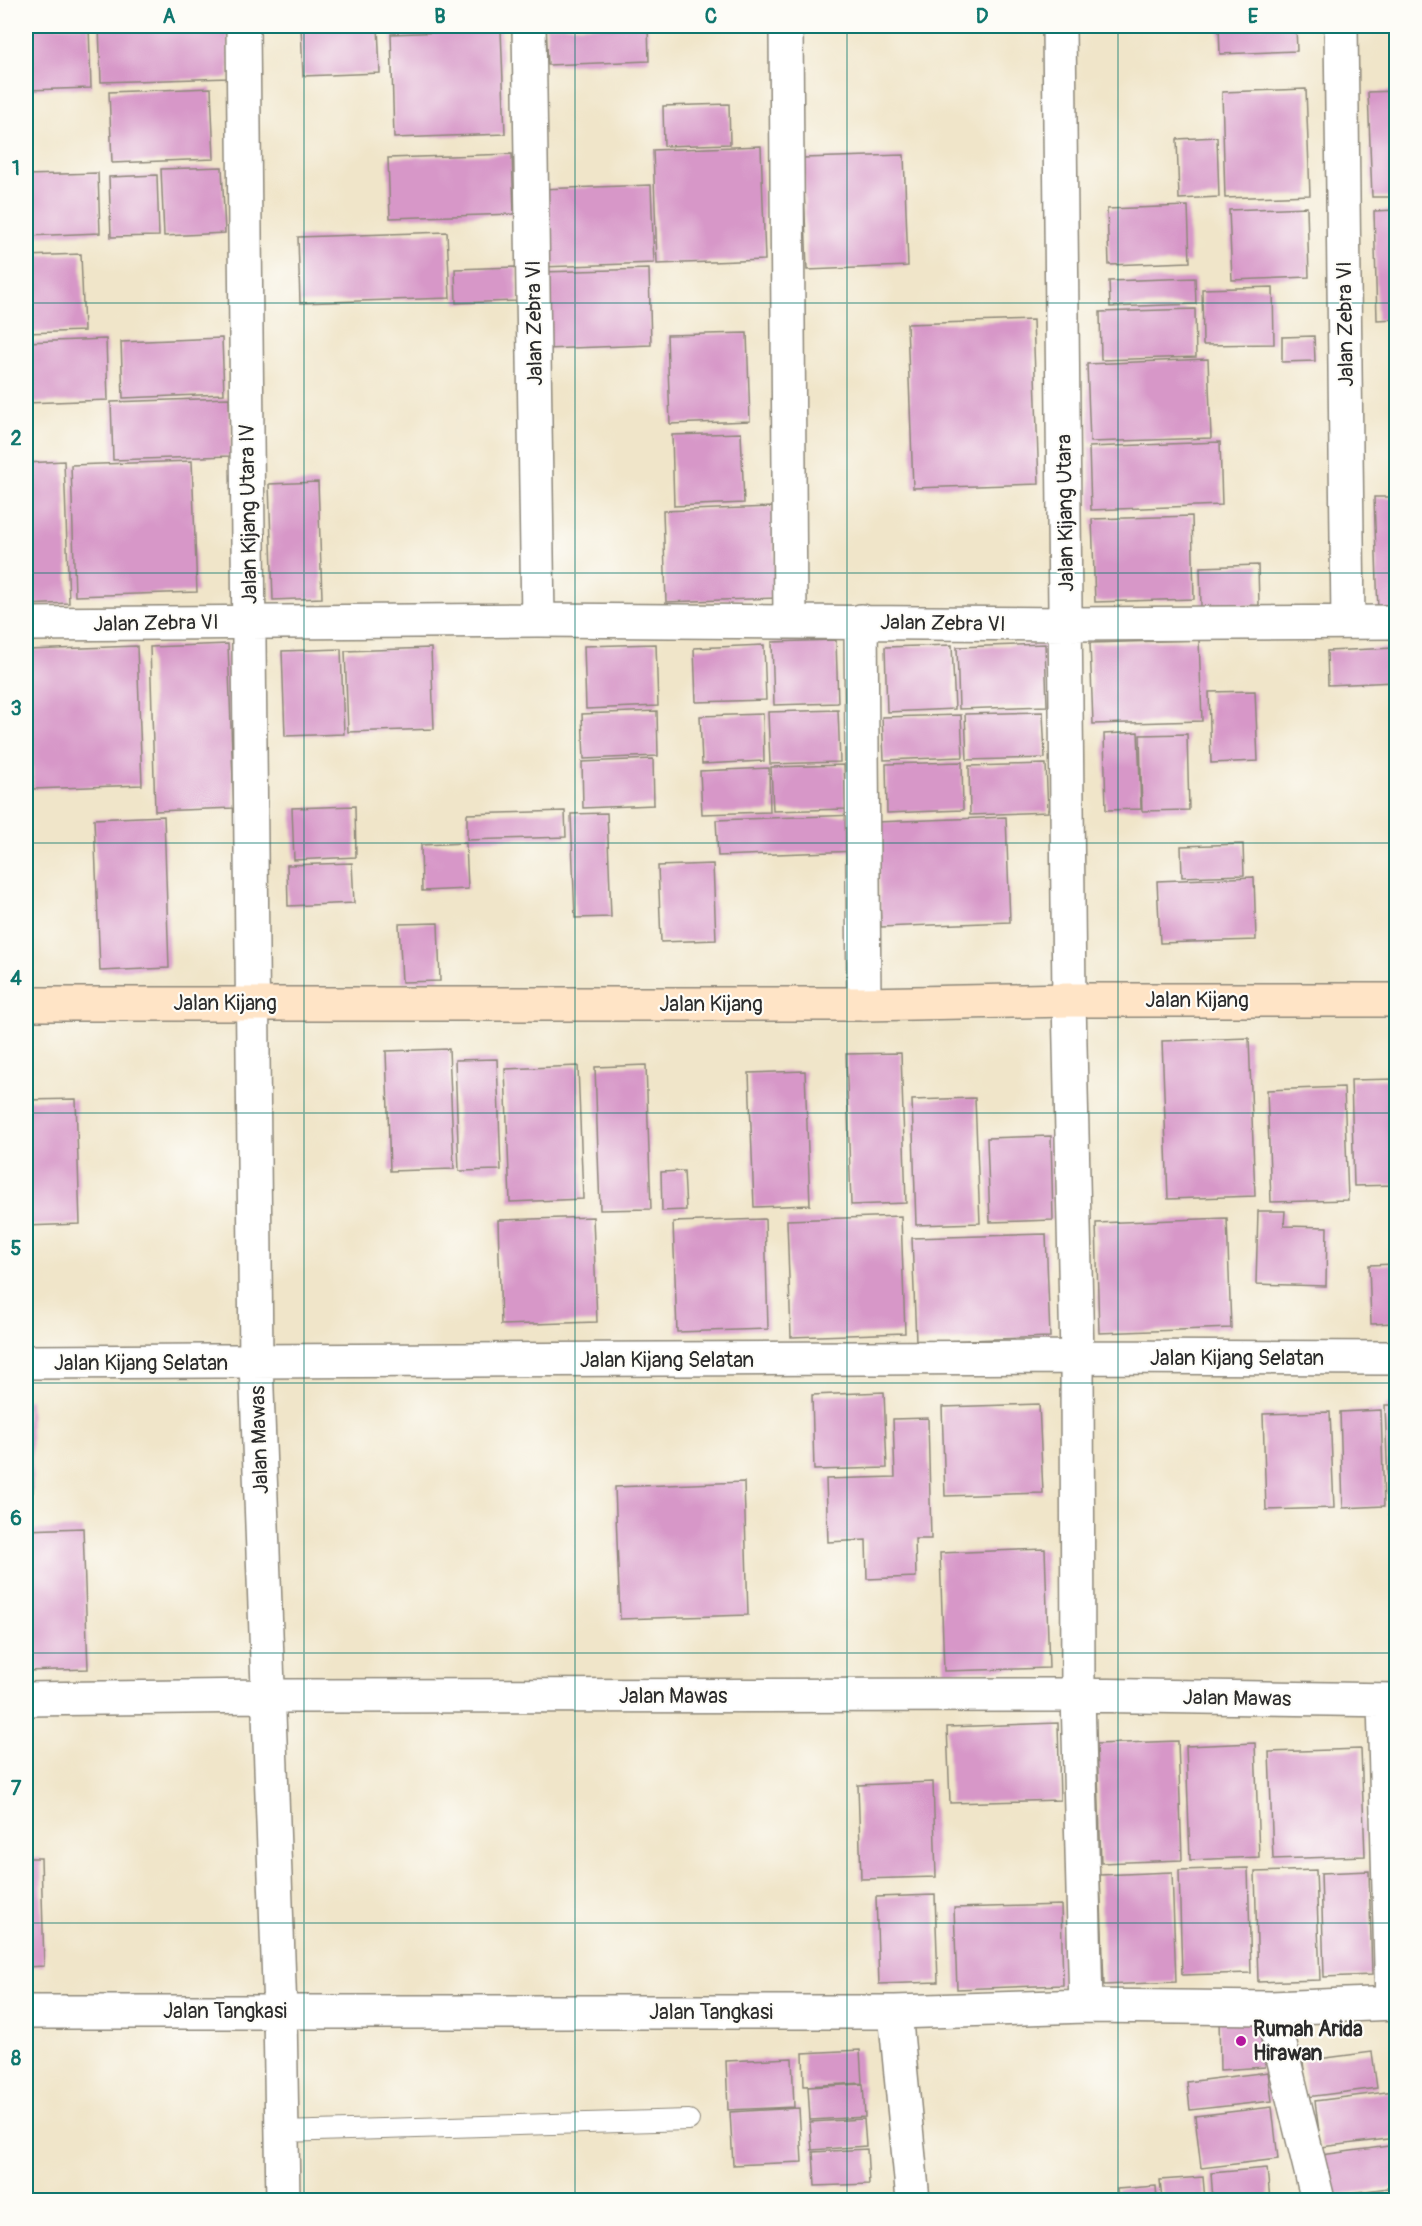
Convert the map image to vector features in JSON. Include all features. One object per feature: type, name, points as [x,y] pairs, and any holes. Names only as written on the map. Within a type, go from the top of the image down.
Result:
[{"type":"street","name":"Jalan Kijang Utara IV","points":[[243,26],[255,1002]]},
{"type":"street","name":"Jalan Zebra VI","points":[[529,26],[538,620]]},
{"type":"street","points":[[786,26],[790,622]]},
{"type":"street","name":"Jalan Kijang Utara","points":[[1059,26],[1069,1000]]},
{"type":"street","name":"Jalan Zebra VI","points":[[1341,26],[1348,622]]},
{"type":"street","name":"Jalan Zebra VI","points":[[26,624],[538,620],[1066,624],[1396,622]]},
{"type":"street","points":[[861,621],[864,1004]]},
{"type":"street","points":[[1069,1000],[1077,1357],[1078,1695],[1086,2006]]},
{"type":"street","name":"Jalan Kijang","points":[[26,1004],[255,1002],[864,1004],[1069,1000],[1396,1000]]},
{"type":"street","name":"Jalan Kijang Selatan","points":[[255,1002],[256,1363]]},
{"type":"street","name":"Jalan Kijang Selatan","points":[[26,1362],[256,1363],[1077,1357],[1396,1358]]},
{"type":"street","name":"Jalan Mawas","points":[[256,1363],[280,2011],[283,2200]]},
{"type":"street","name":"Jalan Mawas","points":[[26,1699],[268,1696],[1078,1695],[1390,1700]]},
{"type":"street","points":[[1390,1700],[1394,2003]]},
{"type":"street","name":"Jalan Tangkasi","points":[[26,2012],[895,2012],[1086,2006],[1271,2008],[1394,2003]]},
{"type":"street","points":[[1271,2008],[1318,2200]]},
{"type":"street","points":[[895,2012],[913,2200]]},
{"type":"lane","points":[[282,2132],[689,2120]]},
{"type":"building","points":[[26,26],[89,26],[91,88],[26,90]]},
{"type":"building","points":[[99,26],[228,26],[229,78],[101,82]]},
{"type":"building","points":[[301,26],[378,26],[380,73],[303,76]]},
{"type":"building","points":[[546,26],[648,26],[649,61],[548,65]]},
{"type":"building","points":[[1219,26],[1296,26],[1297,51],[1220,54]]},
{"type":"building","points":[[501,30],[505,134],[394,138],[391,34]]},
{"type":"building","points":[[211,88],[214,159],[112,163],[109,92]]},
{"type":"building","points":[[1306,89],[1310,195],[1225,198],[1222,92]]},
{"type":"building","points":[[1396,91],[1396,197],[1372,197],[1368,92]]},
{"type":"building","points":[[729,104],[730,144],[664,146],[663,106]]},
{"type":"building","points":[[1217,137],[1219,197],[1179,199],[1177,139]]},
{"type":"building","points":[[761,146],[765,260],[657,264],[653,150]]},
{"type":"building","points":[[512,154],[514,214],[390,218],[388,158]]},
{"type":"building","points":[[904,155],[908,266],[807,270],[803,158]]},
{"type":"building","points":[[222,167],[225,233],[164,236],[161,169]]},
{"type":"building","points":[[98,173],[100,233],[27,236],[26,175]]},
{"type":"building","points":[[157,175],[159,236],[111,237],[109,177]]},
{"type":"building","points":[[651,185],[654,263],[542,267],[540,189]]},
{"type":"building","points":[[1188,206],[1190,262],[1109,265],[1107,209]]},
{"type":"building","points":[[1307,207],[1309,277],[1232,280],[1229,210]]},
{"type":"building","points":[[1396,210],[1396,319],[1377,320],[1374,211]]},
{"type":"building","points":[[447,232],[450,298],[300,303],[298,237]]},
{"type":"building","points":[[81,254],[84,331],[26,333],[26,256]]},
{"type":"building","points":[[516,267],[518,301],[456,303],[455,269]]},
{"type":"building","points":[[649,269],[651,345],[545,349],[542,272]]},
{"type":"building","points":[[1195,278],[1196,304],[1110,307],[1109,281]]},
{"type":"building","points":[[1273,287],[1274,344],[1203,345],[1202,289]]},
{"type":"building","points":[[1195,309],[1196,357],[1101,360],[1100,312]]},
{"type":"building","points":[[1033,320],[1039,484],[913,488],[907,324]]},
{"type":"building","points":[[747,333],[750,421],[670,424],[667,335]]},
{"type":"building","points":[[1314,336],[1315,361],[1282,362],[1282,337]]},
{"type":"building","points":[[222,338],[224,394],[123,398],[121,342]]},
{"type":"building","points":[[106,339],[108,400],[26,403],[26,342]]},
{"type":"building","points":[[1208,359],[1211,438],[1090,442],[1087,364]]},
{"type":"building","points":[[229,398],[231,456],[113,460],[111,402]]},
{"type":"building","points":[[741,433],[744,503],[674,506],[672,435]]},
{"type":"building","points":[[1220,442],[1222,505],[1091,510],[1089,447]]},
{"type":"building","points":[[64,461],[69,603],[26,605],[26,463]]},
{"type":"building","points":[[192,461],[197,592],[75,596],[71,465]]},
{"type":"building","points":[[318,482],[322,598],[273,600],[269,484]]},
{"type":"building","points":[[1374,497],[1396,497],[1396,611],[1378,611]]},
{"type":"building","points":[[773,507],[776,598],[666,602],[663,511]]},
{"type":"building","points":[[1192,516],[1194,599],[1095,602],[1092,519]]},
{"type":"building","points":[[1258,565],[1259,605],[1201,607],[1200,567]]},
{"type":"building","points":[[836,640],[838,703],[774,705],[772,642]]},
{"type":"building","points":[[1199,640],[1202,721],[1093,724],[1090,643]]},
{"type":"building","points":[[228,644],[234,808],[155,811],[150,647]]},
{"type":"building","points":[[656,644],[658,706],[586,709],[584,646]]},
{"type":"building","points":[[1045,644],[1047,706],[959,709],[957,647]]},
{"type":"building","points":[[764,645],[766,700],[696,702],[694,648]]},
{"type":"building","points":[[952,645],[955,709],[887,712],[885,647]]},
{"type":"building","points":[[137,646],[142,785],[33,789],[28,650]]},
{"type":"building","points":[[431,648],[434,729],[348,732],[345,651]]},
{"type":"building","points":[[1394,648],[1395,682],[1328,685],[1327,651]]},
{"type":"building","points":[[341,649],[344,734],[285,736],[282,651]]},
{"type":"building","points":[[1255,691],[1258,761],[1211,763],[1209,692]]},
{"type":"building","points":[[838,710],[840,762],[770,764],[768,712]]},
{"type":"building","points":[[657,711],[658,756],[584,759],[582,714]]},
{"type":"building","points":[[1043,712],[1045,758],[967,760],[965,714]]},
{"type":"building","points":[[763,714],[764,761],[702,764],[700,716]]},
{"type":"building","points":[[961,715],[963,757],[884,760],[882,717]]},
{"type":"building","points":[[1138,732],[1141,809],[1106,810],[1104,734]]},
{"type":"building","points":[[1187,734],[1189,810],[1142,811],[1140,735]]},
{"type":"building","points":[[653,759],[654,805],[583,808],[582,762]]},
{"type":"building","points":[[962,762],[963,810],[887,813],[886,764]]},
{"type":"building","points":[[1046,764],[1048,812],[970,815],[969,766]]},
{"type":"building","points":[[844,765],[846,809],[773,811],[771,767]]},
{"type":"building","points":[[769,768],[770,812],[702,814],[700,771]]},
{"type":"building","points":[[355,806],[356,857],[294,860],[292,808]]},
{"type":"building","points":[[565,811],[566,837],[467,840],[467,814]]},
{"type":"building","points":[[607,813],[611,917],[575,918],[571,814]]},
{"type":"building","points":[[857,815],[859,851],[718,856],[716,820]]},
{"type":"building","points":[[164,816],[169,968],[100,971],[94,819]]},
{"type":"building","points":[[1006,817],[1010,922],[881,927],[877,822]]},
{"type":"building","points":[[466,843],[468,889],[422,891],[421,845]]},
{"type":"building","points":[[1243,844],[1244,875],[1182,877],[1181,846]]},
{"type":"building","points":[[352,863],[354,903],[288,906],[287,865]]},
{"type":"building","points":[[713,864],[716,940],[661,942],[658,866]]},
{"type":"building","points":[[1254,877],[1256,940],[1160,943],[1157,881]]},
{"type":"building","points":[[438,923],[440,981],[402,982],[399,924]]},
{"type":"building","points":[[1249,1038],[1255,1196],[1168,1199],[1162,1041]]},
{"type":"building","points":[[449,1049],[454,1169],[390,1171],[386,1051]]},
{"type":"building","points":[[901,1053],[906,1203],[851,1205],[846,1054]]},
{"type":"building","points":[[497,1059],[501,1170],[459,1171],[455,1060]]},
{"type":"building","points":[[646,1065],[651,1209],[600,1210],[595,1067]]},
{"type":"building","points":[[578,1066],[583,1199],[510,1202],[505,1069]]},
{"type":"building","points":[[805,1071],[810,1205],[754,1207],[749,1073]]},
{"type":"building","points":[[1396,1079],[1396,1185],[1354,1186],[1351,1080]]},
{"type":"building","points":[[1344,1087],[1348,1200],[1271,1202],[1267,1090]]},
{"type":"building","points":[[975,1098],[980,1223],[916,1225],[912,1100]]},
{"type":"building","points":[[76,1099],[80,1224],[26,1226],[26,1100]]},
{"type":"building","points":[[1051,1136],[1053,1220],[990,1222],[987,1138]]},
{"type":"building","points":[[684,1171],[686,1210],[662,1211],[661,1172]]},
{"type":"building","points":[[1258,1211],[1285,1211],[1284,1226],[1327,1227],[1326,1286],[1256,1284]]},
{"type":"building","points":[[901,1216],[905,1333],[791,1337],[787,1220]]},
{"type":"building","points":[[593,1217],[597,1322],[501,1325],[498,1220]]},
{"type":"building","points":[[1227,1218],[1231,1328],[1099,1333],[1096,1223]]},
{"type":"building","points":[[765,1219],[768,1329],[677,1332],[673,1222]]},
{"type":"building","points":[[1046,1234],[1050,1337],[916,1342],[912,1238]]},
{"type":"building","points":[[1396,1264],[1396,1323],[1371,1324],[1369,1265]]},
{"type":"building","points":[[884,1392],[887,1468],[814,1470],[812,1395]]},
{"type":"building","points":[[26,1399],[30,1399],[33,1492],[26,1492]]},
{"type":"building","points":[[1039,1404],[1043,1493],[945,1496],[942,1407]]},
{"type":"building","points":[[1385,1405],[1396,1405],[1396,1514],[1389,1514]]},
{"type":"building","points":[[1381,1410],[1384,1506],[1343,1508],[1340,1412]]},
{"type":"building","points":[[1330,1412],[1334,1508],[1266,1510],[1263,1414]]},
{"type":"building","points":[[928,1418],[931,1539],[915,1539],[916,1577],[867,1579],[866,1540],[828,1542],[826,1479],[895,1477],[893,1419]]},
{"type":"building","points":[[744,1482],[748,1615],[620,1619],[615,1487]]},
{"type":"building","points":[[83,1528],[88,1669],[26,1671],[26,1530]]},
{"type":"building","points":[[1045,1549],[1049,1668],[944,1671],[940,1553]]},
{"type":"building","points":[[1058,1723],[1060,1800],[950,1803],[947,1727]]},
{"type":"building","points":[[1178,1741],[1182,1860],[1101,1863],[1097,1744]]},
{"type":"building","points":[[1255,1743],[1259,1857],[1190,1860],[1186,1746]]},
{"type":"building","points":[[1361,1749],[1365,1856],[1273,1859],[1269,1752]]},
{"type":"building","points":[[933,1782],[936,1877],[861,1879],[858,1785]]},
{"type":"building","points":[[26,1858],[41,1858],[44,1966],[26,1967]]},
{"type":"building","points":[[1248,1868],[1251,1973],[1182,1975],[1179,1870]]},
{"type":"building","points":[[1316,1870],[1320,1980],[1258,1982],[1255,1872]]},
{"type":"building","points":[[1369,1871],[1372,1975],[1324,1977],[1321,1873]]},
{"type":"building","points":[[1172,1872],[1176,1982],[1104,1985],[1100,1875]]},
{"type":"building","points":[[935,1895],[938,1982],[879,1984],[876,1897]]},
{"type":"building","points":[[1061,1905],[1063,1985],[957,1989],[954,1908]]},
{"type":"building","name":"Rumah Arida Hirawan","points":[[1258,2015],[1265,2067],[1220,2070],[1219,2016]]},
{"type":"building","points":[[860,2050],[862,2083],[804,2086],[803,2053]]},
{"type":"building","points":[[1372,2052],[1377,2088],[1307,2097],[1303,2061]]},
{"type":"building","points":[[792,2058],[794,2107],[728,2110],[726,2061]]},
{"type":"building","points":[[1268,2072],[1272,2101],[1190,2110],[1187,2082]]},
{"type":"building","points":[[863,2084],[865,2117],[810,2120],[808,2087]]},
{"type":"building","points":[[1394,2091],[1396,2138],[1321,2147],[1315,2101]]},
{"type":"building","points":[[1272,2107],[1278,2159],[1201,2168],[1195,2116]]},
{"type":"building","points":[[799,2108],[802,2162],[733,2165],[730,2112]]},
{"type":"building","points":[[864,2119],[866,2146],[812,2150],[810,2122]]},
{"type":"building","points":[[1396,2145],[1396,2187],[1320,2197],[1314,2156]]},
{"type":"building","points":[[867,2149],[869,2184],[815,2186],[813,2152]]},
{"type":"building","points":[[1267,2168],[1270,2200],[1213,2200],[1211,2173]]},
{"type":"building","points":[[1203,2177],[1205,2200],[1162,2200],[1160,2180]]},
{"type":"building","points":[[1156,2186],[1157,2200],[1118,2200],[1117,2189]]},
{"type":"place","name":"Rumah Arida Hirawan","points":[[1241,2041]]}]
